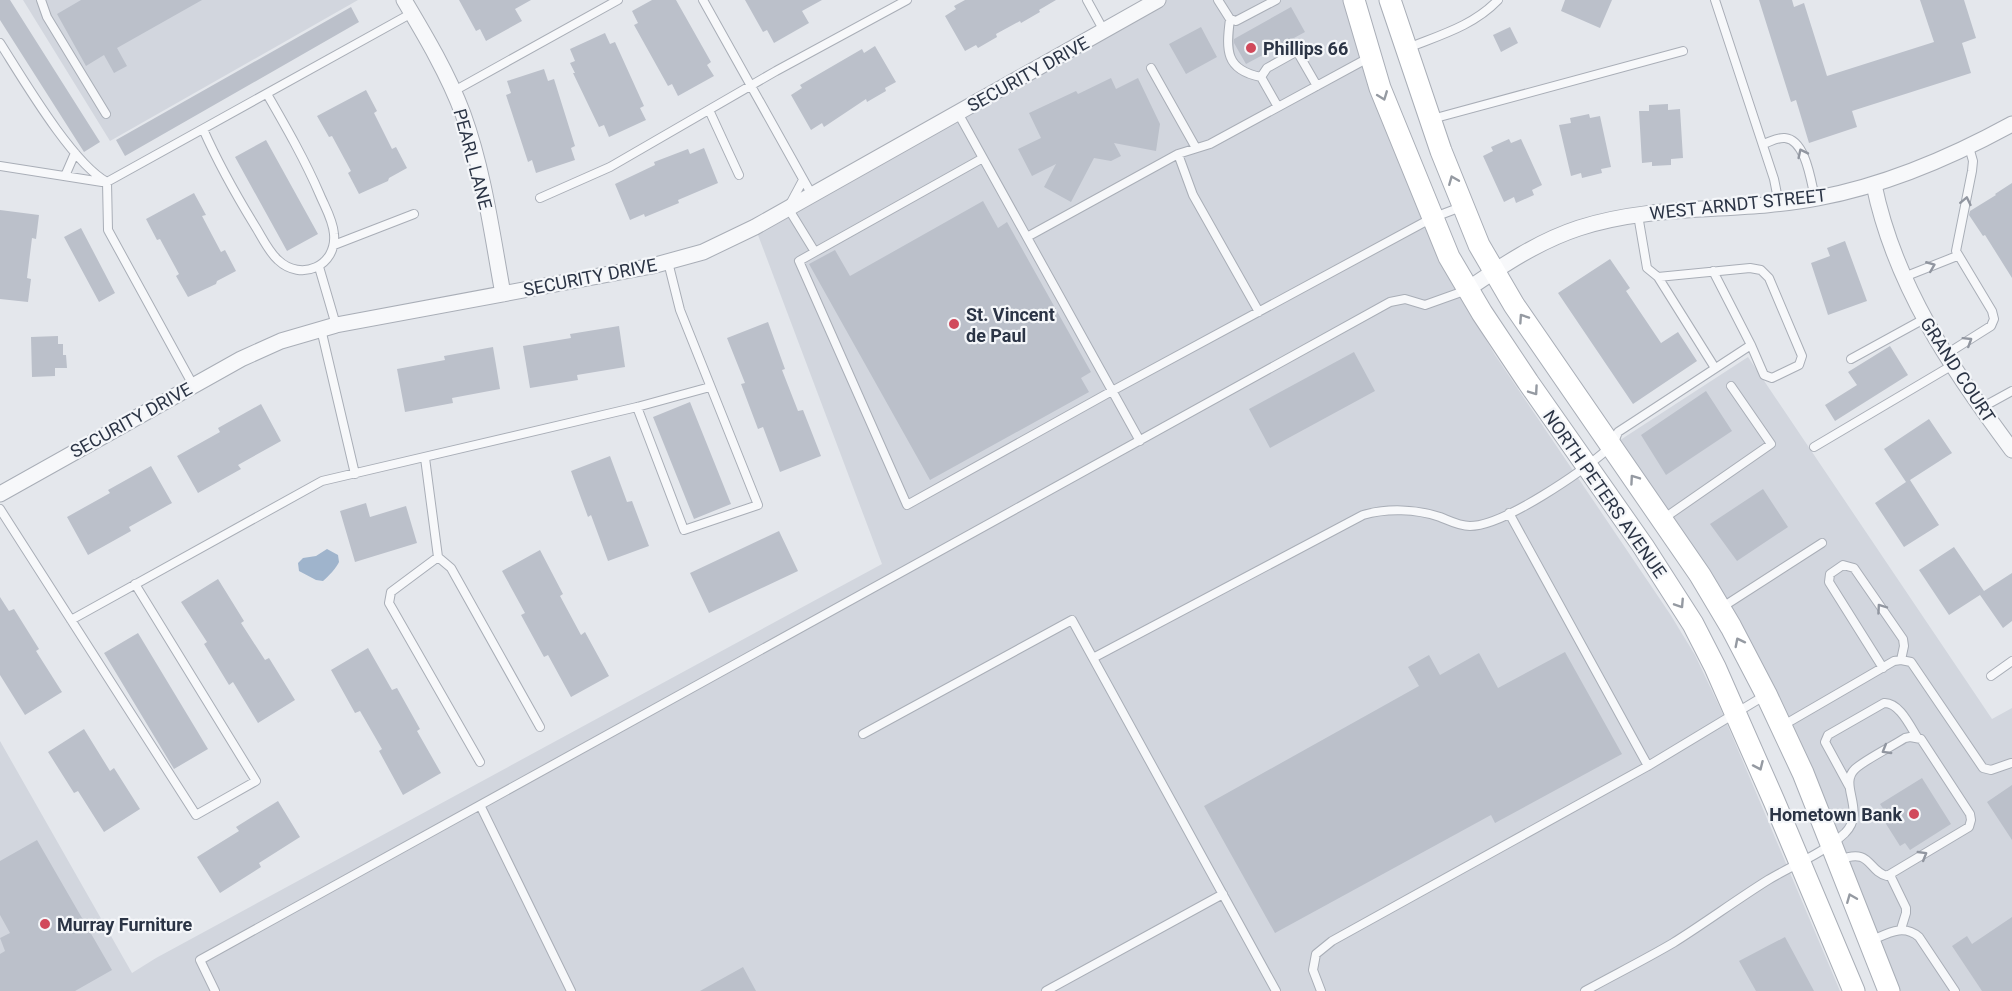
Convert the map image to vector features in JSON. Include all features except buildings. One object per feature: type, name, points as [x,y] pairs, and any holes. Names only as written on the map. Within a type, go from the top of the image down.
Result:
[{"type":"main road","name":"NORTH PETERS AVENUE","points":[[1354,0],[1380,88],[1449,257],[1528,382],[1643,546],[1694,624],[1800,861],[1854,991]]},
{"type":"main road","name":"NORTH PETERS AVENUE","points":[[1390,0],[1430,120],[1479,245],[1514,305],[1700,575],[1720,609],[1766,694],[1803,773],[1889,991]]},
{"type":"street","name":"SECURITY DRIVE","points":[[0,494],[261,350],[328,327],[668,262],[703,252],[812,195],[1158,0]]},
{"type":"street","name":"PEARL LANE","points":[[408,7],[440,62],[454,91],[470,135],[478,165],[502,294]]},
{"type":"street","name":"WEST ARNDT STREET","points":[[1468,289],[1552,238],[1610,220],[1638,215],[1779,204],[1874,184],[1929,165],[2012,124]]},
{"type":"street","name":"GRAND COURT","points":[[1874,184],[1885,225],[1904,277],[1924,319],[1948,361],[2012,450]]},
{"type":"lane","points":[[41,0],[47,17],[106,114]]},
{"type":"lane","points":[[454,91],[618,0]]},
{"type":"lane","points":[[704,0],[812,195]]},
{"type":"lane","points":[[540,198],[610,167],[907,0]]},
{"type":"lane","points":[[1087,0],[1104,31]]},
{"type":"lane","points":[[1218,0],[1230,19],[1227,44],[1230,58],[1236,66],[1250,75],[1261,77],[1278,107]]},
{"type":"lane","points":[[1230,19],[1241,20],[1276,0]]},
{"type":"lane","points":[[1406,49],[1464,26],[1482,15],[1498,0]]},
{"type":"lane","points":[[1715,0],[1774,179],[1779,204]]},
{"type":"lane","points":[[0,166],[107,182],[267,94],[408,7]]},
{"type":"lane","points":[[0,43],[75,153],[107,182]]},
{"type":"lane","points":[[1430,120],[1683,51]]},
{"type":"lane","points":[[1261,77],[1267,68],[1298,53],[1317,86]]},
{"type":"lane","points":[[1027,237],[1178,154],[1210,144],[1370,57]]},
{"type":"lane","points":[[1152,68],[1196,148]]},
{"type":"lane","points":[[202,129],[243,207],[275,257],[287,267],[297,270],[319,267],[327,260],[334,245],[333,224],[297,147],[267,94]]},
{"type":"lane","points":[[709,111],[739,175]]},
{"type":"lane","points":[[958,113],[1140,441]]},
{"type":"lane","points":[[1762,144],[1786,138],[1800,146],[1815,198]]},
{"type":"lane","points":[[1814,447],[1948,361],[1991,326],[1994,319],[1992,311],[1958,256],[1956,246],[1973,161],[1969,147]]},
{"type":"lane","points":[[65,176],[75,153]]},
{"type":"lane","points":[[1178,154],[1193,195],[1259,312]]},
{"type":"lane","points":[[983,158],[799,261],[907,505],[1432,218],[1463,206]]},
{"type":"lane","points":[[803,180],[788,208],[815,252]]},
{"type":"lane","points":[[107,182],[108,230],[194,385]]},
{"type":"lane","points":[[334,245],[414,214]]},
{"type":"lane","points":[[1638,215],[1647,268],[1658,277],[1715,368]]},
{"type":"lane","points":[[1904,277],[1958,256]]},
{"type":"lane","points":[[637,407],[684,530],[758,505],[680,310],[668,262]]},
{"type":"lane","points":[[319,267],[355,474]]},
{"type":"lane","points":[[1658,277],[1713,271],[1750,268],[1761,270],[1769,278],[1802,356],[1799,365],[1772,378],[1764,375],[1713,271]]},
{"type":"lane","points":[[215,991],[200,960],[1390,302],[1411,300],[1425,305],[1468,289]]},
{"type":"lane","points":[[1851,359],[1924,319]]},
{"type":"lane","points":[[1093,658],[1363,515],[1384,511],[1416,512],[1457,524],[1473,526],[1488,523],[1535,500],[1611,446],[1618,432],[1751,345]]},
{"type":"lane","points":[[1662,520],[1771,444],[1731,386]]},
{"type":"lane","points":[[71,620],[322,481],[637,407],[710,387]]},
{"type":"lane","points":[[1981,408],[2012,391]]},
{"type":"lane","points":[[425,458],[438,557],[451,568],[540,727]]},
{"type":"lane","points":[[0,508],[196,815],[256,782],[135,584]]},
{"type":"lane","points":[[1509,513],[1648,766]]},
{"type":"lane","points":[[1720,609],[1822,543]]},
{"type":"lane","points":[[438,557],[390,592],[389,603],[480,762]]},
{"type":"lane","points":[[1883,668],[1829,582],[1830,574],[1843,565],[1854,568],[1903,639],[1901,660]]},
{"type":"lane","points":[[863,734],[1072,620],[1276,991]]},
{"type":"lane","points":[[1781,727],[1901,660],[1911,662],[1983,768],[1991,770],[2011,763]]},
{"type":"lane","points":[[1991,676],[2012,661]]},
{"type":"lane","points":[[1321,991],[1313,970],[1316,954],[1332,941],[1648,766],[1766,694]]},
{"type":"lane","points":[[1591,990],[1673,942],[1800,861],[1834,853],[1857,856],[1871,862],[1883,876],[1890,875],[1968,827],[1970,814],[1921,739],[1917,737],[1897,707],[1889,703],[1884,703],[1828,735],[1825,742],[1849,787],[1855,808],[1850,827],[1834,853]]},
{"type":"lane","points":[[1849,787],[1849,780],[1854,769],[1905,738],[1917,737]]},
{"type":"lane","points":[[480,806],[571,991]]},
{"type":"lane","points":[[1890,875],[1906,908],[1901,929]]},
{"type":"lane","points":[[1046,991],[1223,894]]},
{"type":"lane","points":[[1869,941],[1901,929],[1914,932],[1955,991]]},
{"type":"shaded area","points":[[23,0],[358,0],[110,141]]},
{"type":"shaded area","points":[[1157,0],[1354,0],[1440,262],[1495,355],[1670,614],[1695,655],[1722,712],[1840,991],[0,991],[0,741],[132,973],[882,564],[755,227]]},
{"type":"shaded area","points":[[1748,357],[1992,719],[2012,708],[2012,991],[1894,991],[1766,694],[1611,446]]},
{"type":"water","points":[[327,549],[338,555],[339,562],[323,581],[299,571],[298,563],[303,558],[316,556]]},
{"type":"place","name":"Phillips 66","points":[[1251,48]]},
{"type":"place","name":"St. Vincent de Paul","points":[[954,324]]},
{"type":"place","name":"Hometown Bank","points":[[1914,814]]},
{"type":"place","name":"Murray Furniture","points":[[45,924]]}]
